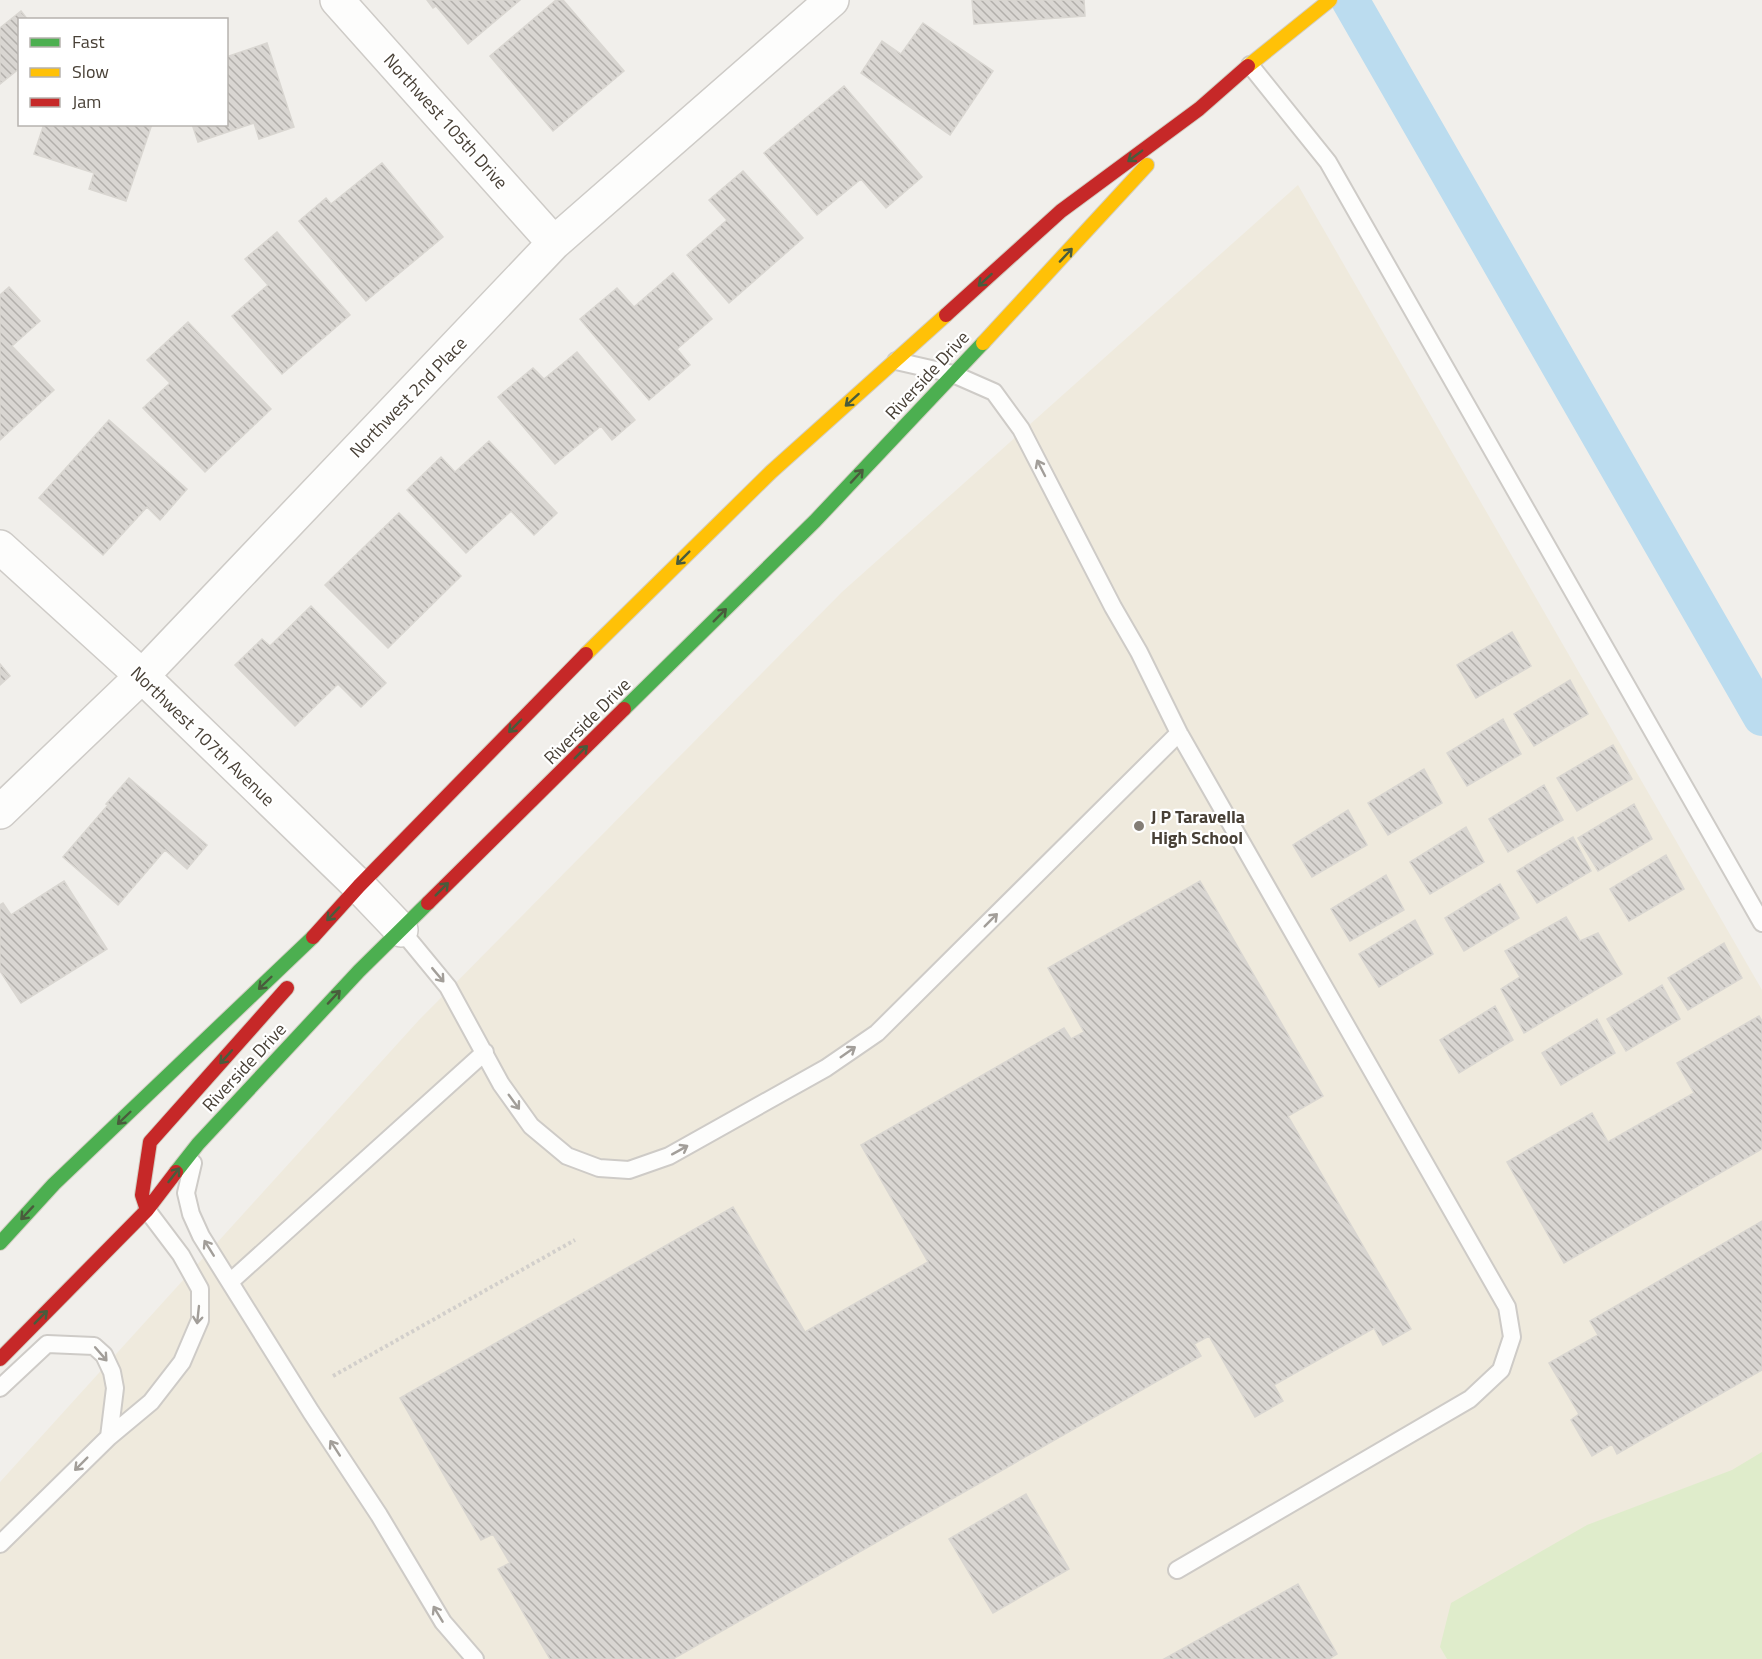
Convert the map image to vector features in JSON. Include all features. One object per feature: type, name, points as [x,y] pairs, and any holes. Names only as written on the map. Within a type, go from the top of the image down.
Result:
[{"type":"street","name":"Northwest 105th Drive","points":[[337,0],[554,243]]},
{"type":"street","name":"Northwest 2nd Place","points":[[0,812],[142,676],[554,243],[832,0]]},
{"type":"street","name":"Riverside Drive","points":[[0,1243],[54,1184],[307,943],[359,885],[571,669],[771,472],[1061,211],[1199,109],[1286,34],[1330,0]]},
{"type":"street","name":"Riverside Drive","points":[[0,1359],[147,1210],[198,1144],[358,972],[815,521],[1074,246],[1199,109]]},
{"type":"street","name":"Northwest 107th Avenue","points":[[0,547],[142,676],[359,885],[401,930]]},
{"type":"street","points":[[147,1210],[142,1195],[150,1142],[287,989],[307,943]]},
{"type":"lane","points":[[1250,65],[1328,162],[1762,923]]},
{"type":"lane","points":[[896,361],[953,374],[994,392],[1022,429],[1179,733],[1507,1307],[1512,1337],[1501,1370],[1470,1399],[1177,1570]]},
{"type":"lane","points":[[401,930],[448,987],[501,1084],[531,1126],[567,1156],[599,1168],[629,1170],[669,1156],[826,1068],[877,1033],[1179,733]]},
{"type":"lane","points":[[230,1282],[484,1052]]},
{"type":"lane","points":[[198,1144],[186,1192],[191,1214],[201,1236],[311,1412],[379,1515],[442,1622],[475,1659]]},
{"type":"lane","points":[[0,1544],[109,1437],[151,1402],[182,1362],[200,1320],[200,1289],[181,1255],[147,1210]]},
{"type":"lane","points":[[0,1388],[47,1344],[94,1346],[104,1355],[112,1372],[115,1389],[109,1437]]},
{"type":"path","points":[[333,1376],[575,1240]]},
{"type":"shaded area","name":"J P Taravella High School","points":[[1298,185],[1762,990],[1762,1659],[0,1659],[0,1482],[419,1020],[842,592]]},
{"type":"green space","points":[[1762,1452],[1762,1659],[1447,1659],[1440,1647],[1451,1603],[1587,1525],[1732,1470]]},
{"type":"building","points":[[427,0],[520,0],[468,44],[436,6],[433,8]]},
{"type":"building","points":[[556,0],[563,0],[624,71],[553,131],[490,56]]},
{"type":"building","points":[[972,0],[1084,0],[1085,16],[974,24]]},
{"type":"building","points":[[21,11],[26,18],[18,18],[18,70],[0,84],[0,28]]},
{"type":"building","points":[[923,23],[993,71],[950,135],[861,73],[882,41],[901,54]]},
{"type":"building","points":[[267,43],[294,127],[259,139],[254,123],[198,142],[193,126],[228,126],[228,56]]},
{"type":"building","points":[[844,86],[922,177],[886,208],[861,179],[817,215],[764,153]]},
{"type":"building","points":[[43,126],[151,126],[126,201],[89,189],[94,173],[34,154]]},
{"type":"building","points":[[382,163],[443,237],[366,301],[299,221],[326,198],[331,204]]},
{"type":"building","points":[[743,171],[803,238],[729,303],[687,255],[727,220],[709,200]]},
{"type":"building","points":[[277,232],[350,315],[282,374],[232,316],[268,285],[245,259]]},
{"type":"building","points":[[673,273],[712,319],[677,349],[690,365],[649,400],[580,319],[617,288],[634,307]]},
{"type":"building","points":[[9,287],[40,321],[12,346],[54,390],[0,440],[0,295]]},
{"type":"building","points":[[188,322],[271,409],[205,472],[143,408],[170,383],[147,360]]},
{"type":"building","points":[[577,352],[635,420],[612,440],[601,426],[555,464],[498,397],[533,368],[544,379]]},
{"type":"building","points":[[109,420],[187,489],[160,520],[147,507],[103,555],[39,498]]},
{"type":"building","points":[[489,441],[557,513],[534,535],[511,511],[466,553],[407,490],[441,457],[455,472]]},
{"type":"building","points":[[399,513],[461,576],[388,648],[325,585]]},
{"type":"building","points":[[311,606],[386,683],[361,707],[338,684],[295,726],[235,665],[262,639],[270,646]]},
{"type":"building","points":[[1512,632],[1531,666],[1476,698],[1457,665]]},
{"type":"building","points":[[0,664],[10,676],[0,685]]},
{"type":"building","points":[[1570,680],[1588,714],[1534,746],[1514,714]]},
{"type":"building","points":[[1503,719],[1521,754],[1467,786],[1447,753]]},
{"type":"building","points":[[1613,745],[1632,779],[1577,811],[1557,778]]},
{"type":"building","points":[[1424,769],[1442,803],[1388,835],[1368,803]]},
{"type":"building","points":[[129,778],[207,845],[187,869],[165,850],[118,905],[63,857]]},
{"type":"building","points":[[1544,785],[1563,820],[1508,852],[1489,819]]},
{"type":"building","points":[[1634,804],[1652,839],[1598,871],[1578,838]]},
{"type":"building","points":[[1348,810],[1367,845],[1312,877],[1293,845]]},
{"type":"building","points":[[1466,827],[1484,862],[1430,894],[1410,862]]},
{"type":"building","points":[[1573,837],[1591,871],[1537,903],[1517,871]]},
{"type":"building","points":[[1666,855],[1684,889],[1629,921],[1610,889]]},
{"type":"building","points":[[1386,875],[1404,910],[1350,941],[1331,909]]},
{"type":"building","points":[[64,881],[107,949],[21,1003],[0,971],[0,905],[3,903],[11,915]]},
{"type":"building","points":[[1200,881],[1323,1096],[1288,1116],[1411,1329],[1383,1345],[1374,1328],[1274,1385],[1283,1401],[1255,1417],[1209,1336],[1194,1344],[1201,1356],[673,1659],[550,1659],[498,1569],[510,1563],[493,1534],[481,1540],[400,1398],[733,1207],[805,1332],[928,1262],[861,1145],[1064,1028],[1071,1039],[1084,1032],[1048,968]]},
{"type":"building","points":[[1500,884],[1519,918],[1464,951],[1445,918]]},
{"type":"building","points":[[1566,917],[1580,941],[1598,933],[1622,974],[1524,1033],[1501,989],[1520,977],[1505,951]]},
{"type":"building","points":[[1415,920],[1433,954],[1379,987],[1359,954]]},
{"type":"building","points":[[1724,943],[1742,978],[1688,1010],[1668,978]]},
{"type":"building","points":[[1662,985],[1680,1019],[1626,1051],[1607,1019]]},
{"type":"building","points":[[1495,1006],[1513,1040],[1459,1073],[1440,1040]]},
{"type":"building","points":[[1759,1016],[1762,1021],[1762,1149],[1564,1263],[1507,1162],[1592,1113],[1608,1142],[1694,1093],[1677,1063]]},
{"type":"building","points":[[1597,1019],[1615,1053],[1561,1085],[1542,1053]]},
{"type":"building","points":[[1762,1221],[1762,1370],[1617,1454],[1612,1444],[1592,1456],[1571,1420],[1579,1414],[1549,1363],[1598,1335],[1590,1321]]},
{"type":"building","points":[[1026,1494],[1069,1569],[993,1613],[949,1539]]},
{"type":"building","points":[[1298,1584],[1337,1654],[1329,1659],[1164,1659]]},
{"type":"waterway","points":[[1350,0],[1762,717]]},
{"type":"traffic: fast","points":[[624,709],[815,521],[983,343]]},
{"type":"traffic: fast","points":[[176,1172],[198,1144],[359,971],[428,903]]},
{"type":"traffic: fast","points":[[0,1243],[54,1184],[313,937]]},
{"type":"traffic: slow","points":[[1248,66],[1330,0]]},
{"type":"traffic: slow","points":[[983,343],[1147,165]]},
{"type":"traffic: slow","points":[[586,654],[771,472],[946,315]]},
{"type":"traffic: jam","points":[[946,315],[1061,211],[1199,109],[1248,66]]},
{"type":"traffic: jam","points":[[313,937],[359,886],[586,654]]},
{"type":"traffic: jam","points":[[428,903],[624,709]]},
{"type":"traffic: jam","points":[[147,1210],[142,1195],[150,1142],[287,988]]},
{"type":"traffic: jam","points":[[0,1359],[147,1210],[176,1172]]},
{"type":"place","name":"J P Taravella High School","points":[[1139,826]]}]
